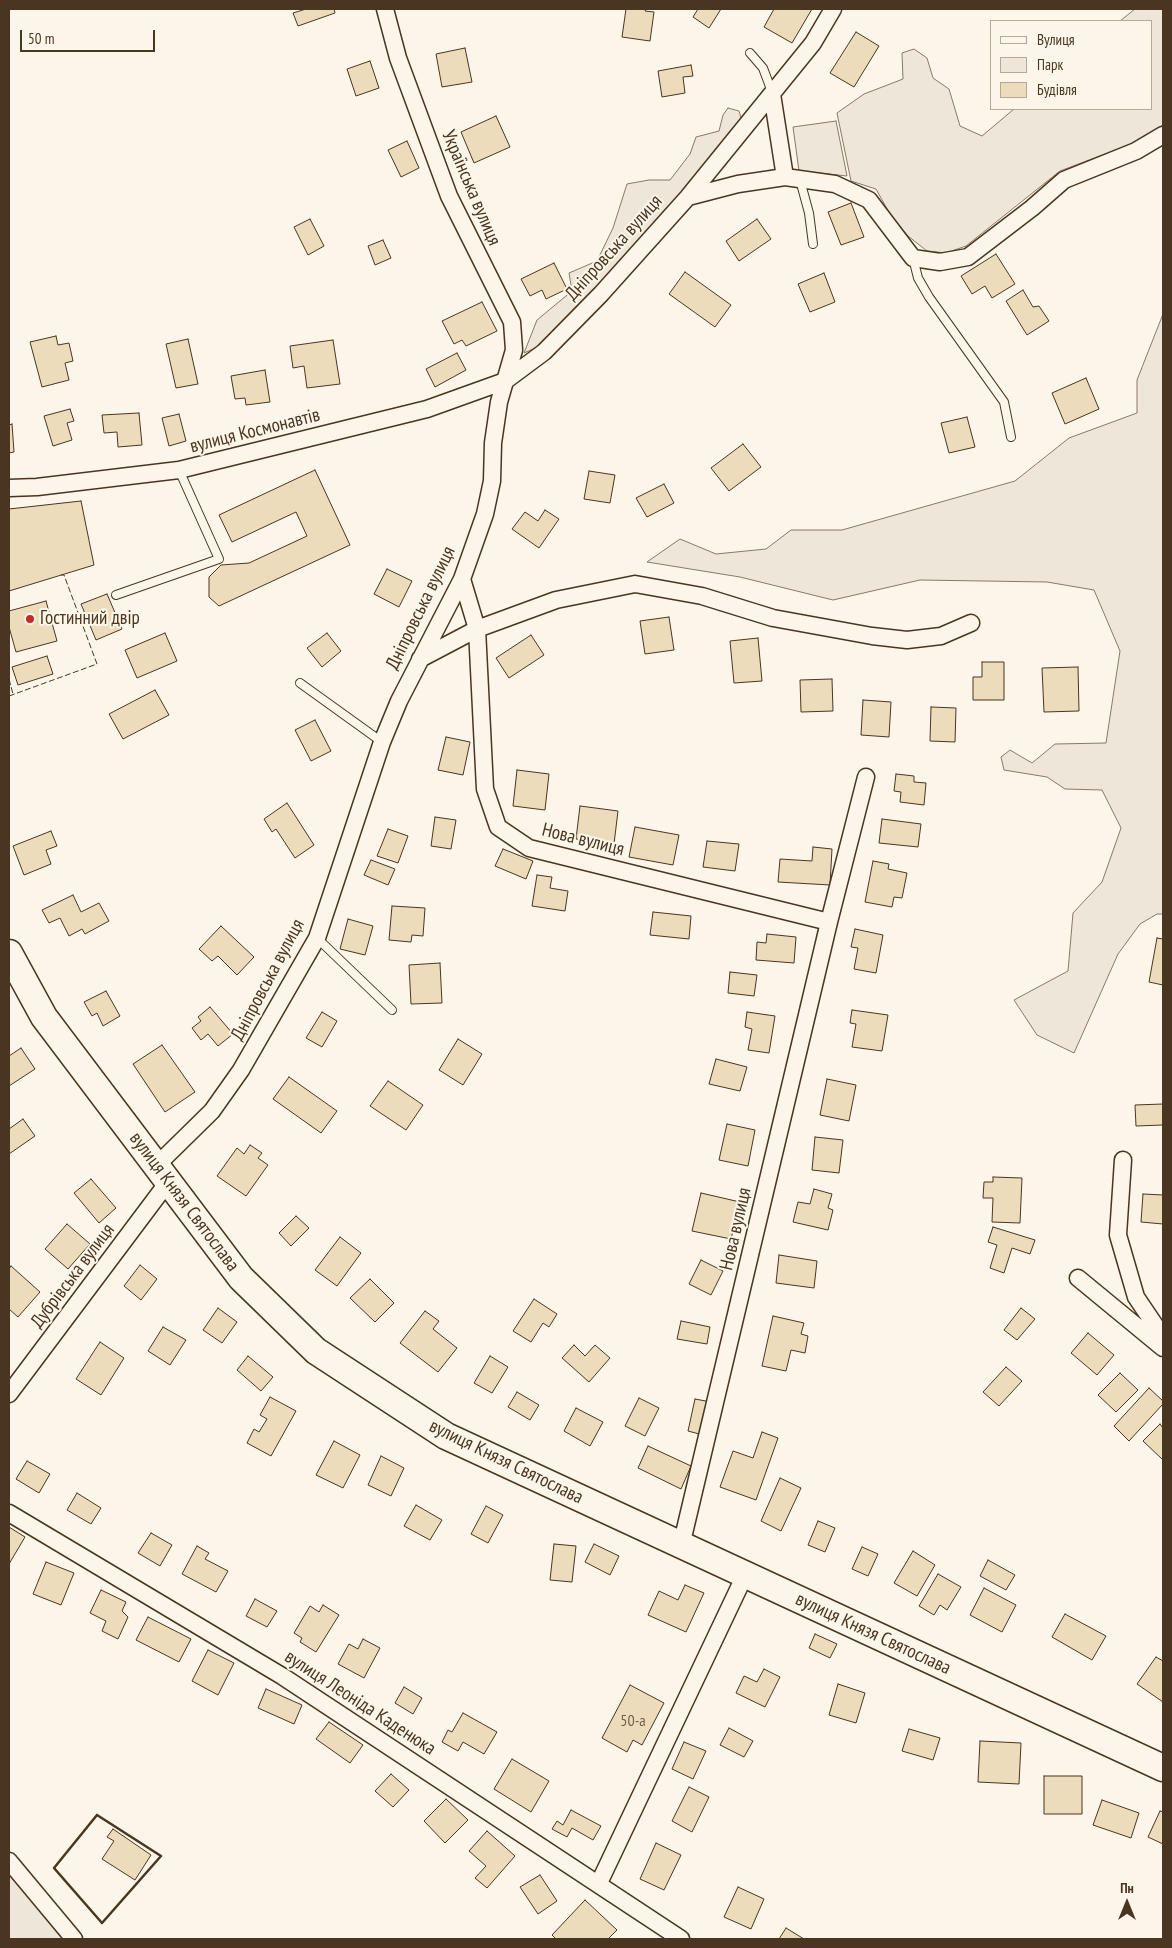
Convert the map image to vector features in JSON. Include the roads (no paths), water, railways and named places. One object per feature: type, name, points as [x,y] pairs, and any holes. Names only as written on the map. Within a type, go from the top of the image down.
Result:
[{"type":"main road","name":"вулиця Князя Святослава","points":[[9,953],[44,1017],[241,1278],[316,1351],[446,1436],[1163,1768]]},
{"type":"street","name":"Українська вулиця","points":[[385,9],[398,58],[449,196],[512,322],[514,350],[505,381]]},
{"type":"street","name":"Дніпровська вулиця","points":[[162,1174],[212,1111],[241,1070],[317,938],[382,742],[399,701],[462,579],[485,514],[492,481],[493,443],[499,402],[505,381],[544,352],[589,307],[688,197],[813,43],[833,9]]},
{"type":"street","points":[[772,94],[793,179]]},
{"type":"street","points":[[688,197],[738,184],[793,179],[835,184],[869,200],[913,258],[940,262],[968,257],[1032,208],[1064,180],[1136,151],[1163,136]]},
{"type":"street","name":"вулиця Космонавтів","points":[[9,488],[37,487],[179,470],[426,409],[505,381]]},
{"type":"street","name":"Нова вулиця","points":[[462,579],[477,629],[485,789],[498,827],[529,848],[829,922]]},
{"type":"street","points":[[420,659],[477,629],[556,600],[635,584],[702,596],[773,618],[872,636],[906,640],[941,636],[971,623]]},
{"type":"street","name":"Нова вулиця","points":[[682,1546],[829,922],[866,777]]},
{"type":"street","points":[[1123,1160],[1118,1235],[1136,1297],[1163,1337]]},
{"type":"street","name":"Дубрівська вулиця","points":[[9,1394],[162,1174]]},
{"type":"street","points":[[1078,1278],[1163,1348]]},
{"type":"street","name":"вулиця Леоніда Каденюка","points":[[9,1513],[282,1676],[681,1939]]},
{"type":"street","points":[[598,1883],[745,1575]]},
{"type":"street","points":[[9,1862],[74,1939]]},
{"type":"lane","points":[[750,53],[763,68],[772,94]]},
{"type":"lane","points":[[793,179],[809,213],[813,244]]},
{"type":"lane","points":[[913,258],[918,278],[929,297],[1004,402],[1011,438]]},
{"type":"lane","points":[[116,595],[219,559],[179,470]]},
{"type":"lane","points":[[300,683],[382,742]]},
{"type":"lane","points":[[317,938],[392,1010]]},
{"type":"place","name":"Гостинний двір","points":[[30,619]]}]
